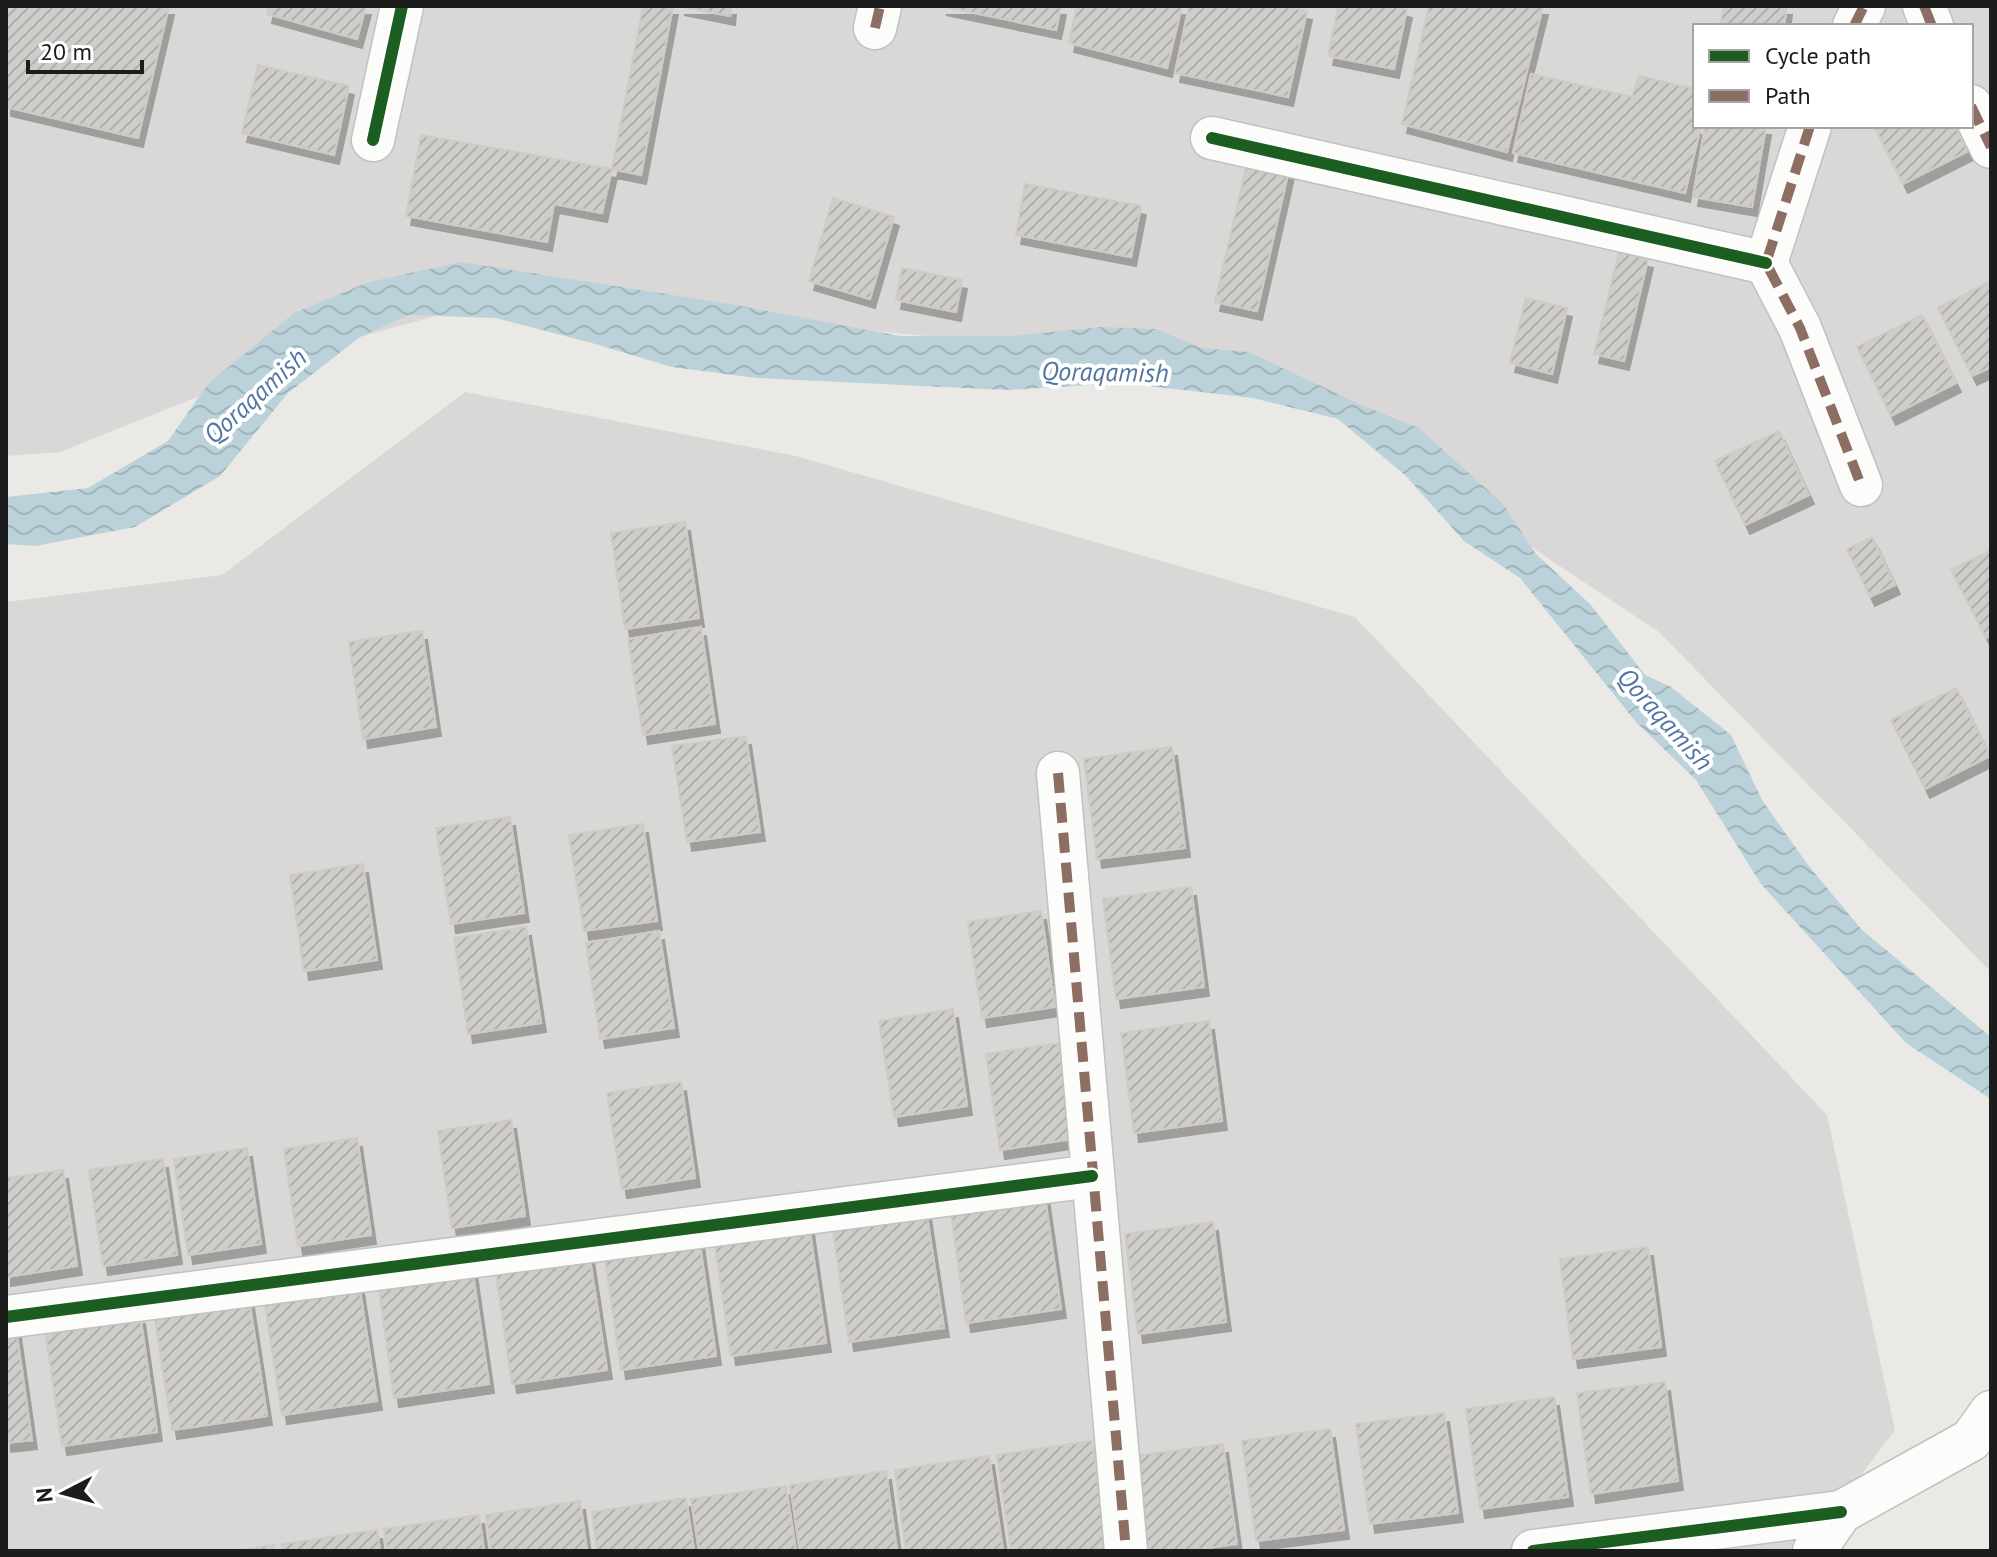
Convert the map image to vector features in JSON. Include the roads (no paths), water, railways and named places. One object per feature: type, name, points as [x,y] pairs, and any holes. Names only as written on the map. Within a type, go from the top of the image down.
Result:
[{"type":"street","points":[[373,140],[402,6]]},
{"type":"street","points":[[1855,24],[1864,6]]},
{"type":"street","points":[[1973,110],[1991,147]]},
{"type":"street","points":[[1809,128],[1766,263],[1800,328],[1861,485]]},
{"type":"street","points":[[1212,138],[1766,263]]},
{"type":"street","points":[[1058,773],[1126,1551]]},
{"type":"street","points":[[6,1317],[1092,1176]]},
{"type":"street","points":[[1533,1551],[1841,1512],[1971,1440],[1991,1412]]},
{"type":"street","points":[[1814,1551],[1841,1512]]},
{"type":"water","name":"Qoraqamish","points":[[461,262],[730,304],[900,336],[1011,336],[1103,327],[1156,329],[1201,348],[1249,352],[1361,405],[1419,428],[1503,504],[1536,554],[1591,605],[1645,675],[1671,687],[1731,735],[1762,800],[1808,865],[1862,930],[1991,1037],[1991,1099],[1906,1043],[1761,884],[1696,780],[1636,722],[1520,578],[1464,541],[1406,476],[1338,419],[1253,398],[1122,383],[1006,390],[757,378],[672,367],[496,318],[409,315],[360,337],[288,393],[220,476],[135,527],[35,546],[6,544],[6,497],[88,488],[168,441],[208,384],[294,313],[369,282]]}]
